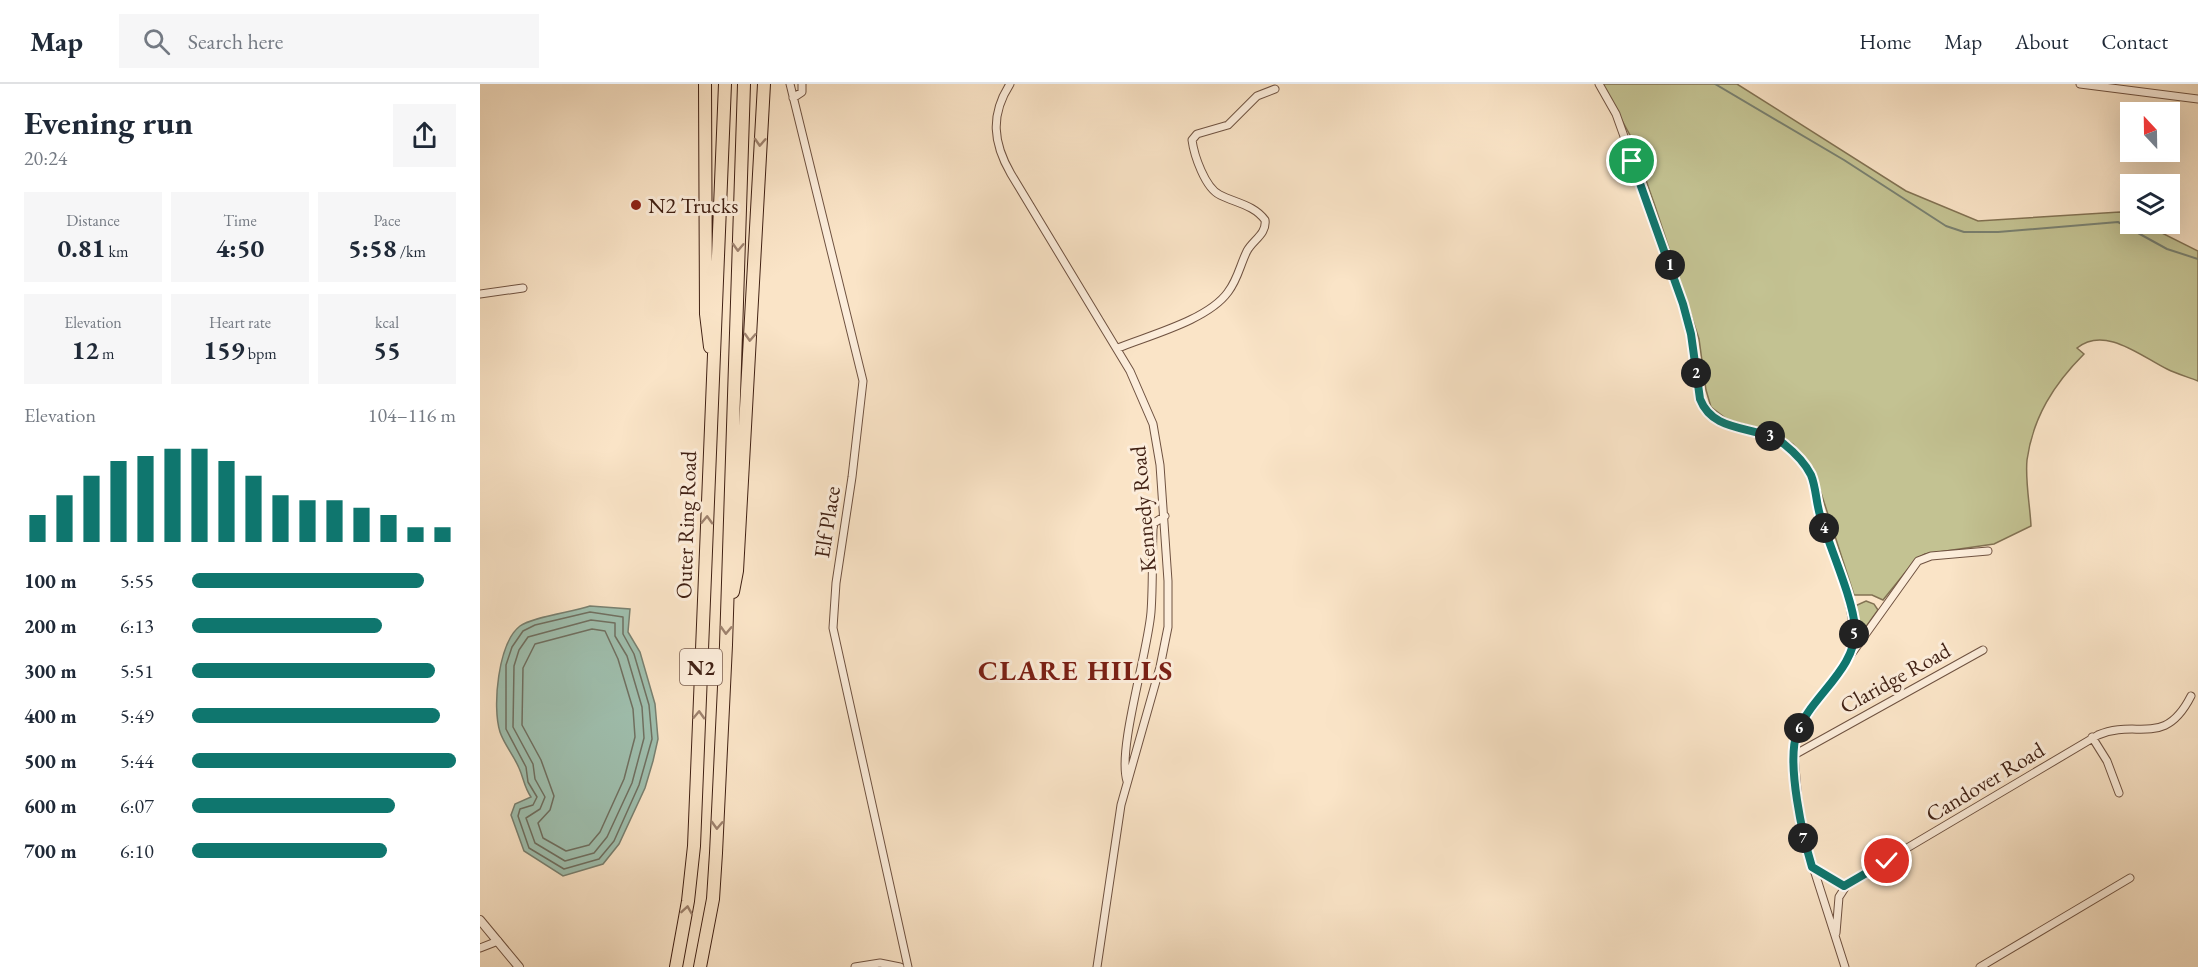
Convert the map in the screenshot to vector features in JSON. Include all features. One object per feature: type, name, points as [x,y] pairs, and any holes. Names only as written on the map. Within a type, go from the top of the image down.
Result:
[{"type":"highway","points":[[705,84],[706,322],[713,366]]},
{"type":"highway","name":"Outer Ring Road","points":[[676,967],[688,901],[694,846],[725,84]]},
{"type":"highway","name":"Outer Ring Road","points":[[700,967],[713,899],[727,609],[744,84]]},
{"type":"highway","points":[[727,609],[737,571],[764,84]]},
{"type":"street","name":"Elf Place","points":[[790,84],[863,381],[852,477],[836,583],[833,628],[908,967]]},
{"type":"street","points":[[793,98],[802,92],[802,84]]},
{"type":"street","name":"Kennedy Road","points":[[1010,84],[998,108],[995,125],[1001,157],[1118,348],[1153,424],[1165,516],[1168,627],[1160,667],[1117,825],[1097,967]]},
{"type":"street","points":[[1599,84],[1616,114],[1676,284],[1691,334],[1703,409],[1718,422],[1766,434],[1783,443],[1805,465],[1811,476],[1819,511],[1853,618],[1852,653]]},
{"type":"street","points":[[2080,84],[2198,99]]},
{"type":"street","points":[[1118,348],[1207,310],[1222,300],[1234,283],[1247,250],[1262,234],[1265,220],[1251,208],[1214,191],[1197,160],[1192,140],[1197,134],[1228,125],[1254,98],[1275,89]]},
{"type":"street","points":[[480,294],[523,288]]},
{"type":"street","points":[[1127,782],[1125,772],[1129,737],[1151,611],[1153,529],[1154,523],[1165,516]]},
{"type":"street","points":[[1845,967],[1800,826],[1794,754],[1797,730],[1918,561],[1931,556],[1988,551]]},
{"type":"street","name":"Claridge Road","points":[[1794,754],[1983,650]]},
{"type":"street","name":"Candover Road","points":[[1844,886],[2092,737],[2111,730],[2144,730],[2166,725],[2176,718],[2192,696]]},
{"type":"street","points":[[2092,737],[2107,762],[2119,793]]},
{"type":"street","points":[[1812,867],[1844,886],[1839,897],[1835,936]]},
{"type":"street","points":[[1980,967],[2130,878]]},
{"type":"street","points":[[480,920],[519,967]]},
{"type":"street","points":[[480,948],[498,941]]},
{"type":"street","points":[[855,967],[880,963],[900,967]]},
{"type":"shaded area","points":[[1602,84],[1737,84],[1906,191],[1978,221],[2120,212],[2120,234],[2164,234],[2198,251],[2198,381],[2171,371],[2111,341],[2088,342],[2077,348],[2084,354],[2063,377],[2046,402],[2030,444],[2027,476],[2031,526],[1994,544],[1925,554],[1916,559],[1883,600],[1872,595],[1854,595],[1813,468],[1793,444],[1774,432],[1728,420],[1711,407],[1706,390],[1699,339],[1631,137]]},
{"type":"shaded area","points":[[1866,601],[1874,604],[1878,610],[1860,635],[1855,606]]},
{"type":"water","points":[[590,606],[630,609],[628,632],[640,652],[655,704],[658,739],[645,788],[619,844],[603,864],[563,876],[524,851],[511,815],[515,804],[531,797],[500,732],[497,692],[506,646],[512,634],[520,626],[533,620]]},
{"type":"waterway","points":[[1715,84],[1844,160],[1946,226],[1964,232],[1998,232],[2118,222],[2167,249],[2198,259]]},
{"type":"place","name":"N2 Trucks","points":[[636,205]]},
{"type":"district","name":"CLARE HILLS","points":[[1076,670]]},
{"type":"route","points":[[1632,161],[1683,304],[1691,334],[1703,409],[1718,422],[1766,434],[1783,443],[1805,465],[1811,476],[1819,511],[1853,618],[1855,628],[1852,653],[1805,717],[1797,730],[1795,740],[1794,754],[1800,826],[1812,867],[1844,886],[1887,861]]}]
